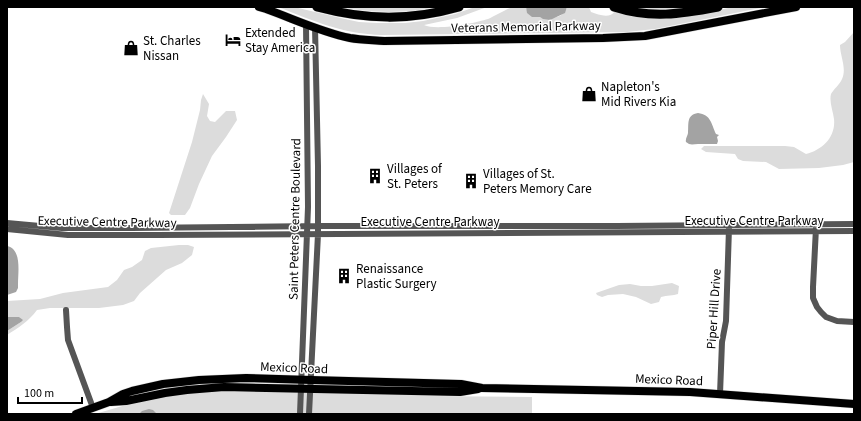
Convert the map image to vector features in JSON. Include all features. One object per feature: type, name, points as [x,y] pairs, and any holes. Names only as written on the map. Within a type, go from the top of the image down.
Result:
[{"type":"highway","points":[[317,7],[352,15],[391,18],[429,14],[459,7]]},
{"type":"highway","points":[[614,7],[662,15],[687,13],[718,7]]},
{"type":"main road","name":"Veterans Memorial Parkway","points":[[259,7],[351,38],[384,41],[623,38],[665,33],[796,7]]},
{"type":"main road","name":"Mexico Road","points":[[76,414],[109,402],[126,401],[165,393],[234,386],[301,384],[461,384],[482,388],[664,391],[854,404]]},
{"type":"street","name":"Saint Peters Centre Boulevard","points":[[300,414],[308,234],[306,24]]},
{"type":"street","name":"Saint Peters Centre Boulevard","points":[[310,414],[318,234],[316,27]]},
{"type":"street","name":"Executive Centre Parkway","points":[[7,223],[78,228],[854,224]]},
{"type":"street","points":[[816,224],[813,298],[817,307],[826,317],[837,321],[854,322]]},
{"type":"street","name":"Piper Hill Drive","points":[[720,394],[722,342],[726,321],[729,225]]},
{"type":"street","name":"Executive Centre Parkway","points":[[7,229],[68,235],[854,231]]},
{"type":"street","points":[[66,310],[70,347],[93,408]]},
{"type":"shaded area","points":[[278,7],[294,7],[359,22],[405,23],[423,21],[455,14],[475,7],[487,7],[457,18],[424,25],[430,27],[447,27],[482,21],[516,7],[526,7],[526,9],[540,17],[552,18],[563,14],[567,7],[589,7],[591,12],[607,16],[615,11],[694,15],[733,7],[765,7],[655,29],[627,32],[382,35],[354,32],[329,26]]},
{"type":"shaded area","points":[[339,7],[436,7],[412,11],[388,12],[363,11]]},
{"type":"shaded area","points":[[526,7],[567,7],[565,13],[550,20],[540,17],[532,17],[527,13]]},
{"type":"shaded area","points":[[623,7],[704,7],[665,12]]},
{"type":"shaded area","points":[[854,32],[854,162],[819,168],[779,169],[766,162],[743,161],[738,159],[735,154],[706,152],[701,149],[704,146],[785,146],[794,147],[806,154],[822,146],[827,142],[833,132],[834,119],[830,100],[831,94],[841,81],[844,71],[840,45],[845,42]]},
{"type":"shaded area","points":[[203,94],[209,104],[207,116],[210,121],[215,122],[226,111],[235,111],[237,120],[212,156],[190,208],[185,215],[171,215],[169,213],[192,142]]},
{"type":"shaded area","points":[[698,113],[706,116],[710,120],[716,134],[719,135],[717,137],[717,144],[689,144],[686,142],[690,118],[694,114]]},
{"type":"shaded area","points":[[179,245],[194,247],[192,255],[182,263],[166,270],[140,293],[134,301],[123,305],[99,308],[50,308],[37,310],[27,321],[7,335],[7,331],[21,322],[19,317],[7,317],[7,301],[40,299],[63,293],[108,287],[117,280],[124,270],[132,267],[142,260],[145,251],[151,248]]},
{"type":"shaded area","points":[[7,246],[12,248],[17,256],[18,288],[16,292],[7,295]]},
{"type":"shaded area","points":[[672,283],[679,286],[678,294],[661,297],[659,302],[651,304],[636,297],[623,294],[602,297],[596,293],[619,285],[630,284],[652,286]]},
{"type":"shaded area","points":[[7,317],[19,317],[23,320],[7,331]]},
{"type":"shaded area","points":[[226,389],[415,394],[430,396],[532,397],[532,414],[95,414],[159,397]]},
{"type":"shaded area","points":[[149,409],[153,410],[157,414],[139,414],[142,411]]},
{"type":"place","name":"Extended Stay America","points":[[233,40]]},
{"type":"place","name":"St. Charles Nissan","points":[[131,48]]},
{"type":"place","name":"Napleton's Mid Rivers Kia","points":[[589,94]]},
{"type":"place","name":"Villages of St. Peters","points":[[375,176]]},
{"type":"place","name":"Villages of St. Peters Memory Care","points":[[471,181]]},
{"type":"place","name":"Renaissance Plastic Surgery","points":[[344,276]]}]
